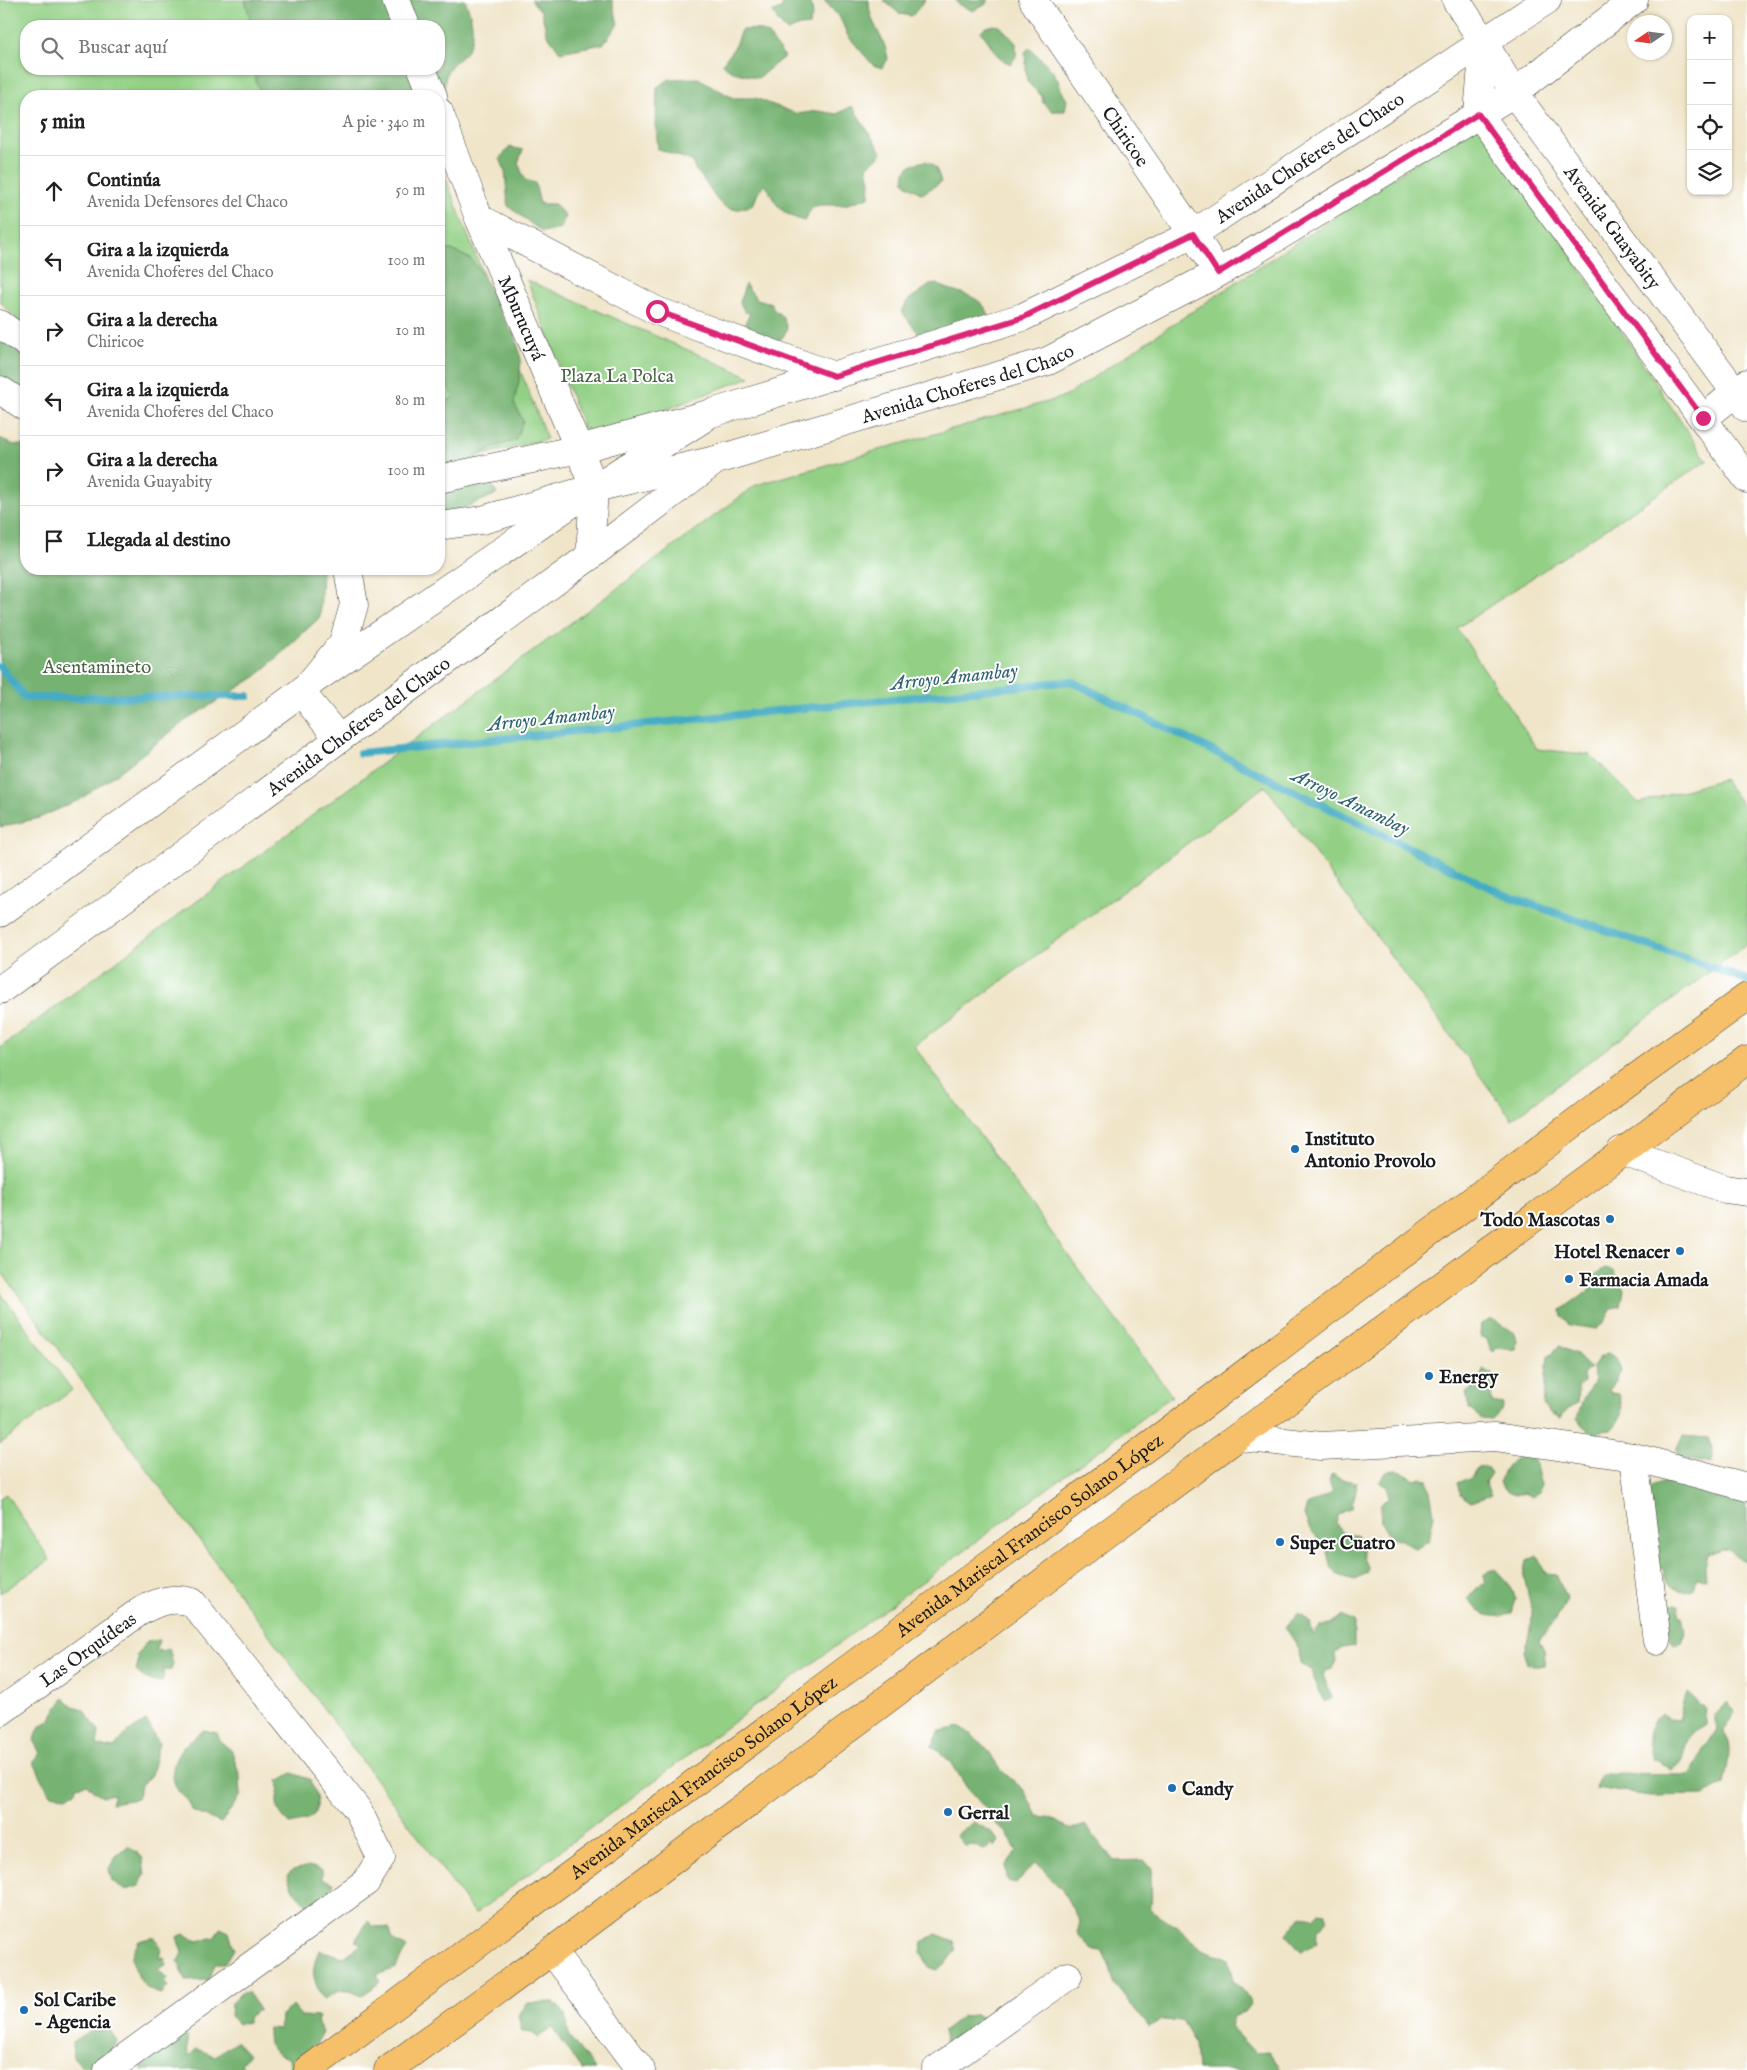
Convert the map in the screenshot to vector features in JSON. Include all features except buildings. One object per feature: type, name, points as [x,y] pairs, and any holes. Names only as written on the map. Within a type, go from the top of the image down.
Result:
[{"type":"main road","name":"Avenida Mariscal Francisco Solano López","points":[[308,2070],[1194,1412],[1598,1105],[1747,997]]},
{"type":"main road","points":[[388,2070],[552,1951],[1104,1536],[1240,1437],[1621,1151],[1747,1060]]},
{"type":"street","points":[[396,0],[404,20]]},
{"type":"street","name":"Chiricoe","points":[[1033,0],[1218,273]]},
{"type":"street","name":"Avenida Guayabity","points":[[1456,0],[1514,93],[1743,394]]},
{"type":"street","name":"Avenida Choferes del Chaco","points":[[0,912],[306,687],[594,488],[712,413],[1024,317],[1193,234],[1547,0]]},
{"type":"street","name":"Avenida Choferes del Chaco","points":[[594,488],[716,460],[1048,361],[1218,273],[1514,93],[1634,0]]},
{"type":"street","points":[[1484,43],[1478,114],[1747,479]]},
{"type":"street","points":[[424,75],[431,90]]},
{"type":"street","name":"Mburucuyá","points":[[445,128],[479,218],[580,449],[594,488],[590,556]]},
{"type":"street","points":[[479,218],[657,311],[834,376]]},
{"type":"street","points":[[0,324],[20,339]]},
{"type":"street","points":[[0,390],[20,403]]},
{"type":"street","points":[[1703,418],[1743,394]]},
{"type":"street","points":[[445,478],[580,449],[712,413]]},
{"type":"street","name":"Avenida Choferes del Chaco","points":[[0,990],[338,739],[590,556],[716,460]]},
{"type":"street","points":[[445,525],[482,520],[594,488]]},
{"type":"street","points":[[338,739],[306,687],[343,643],[354,605],[349,575]]},
{"type":"street","points":[[1621,1151],[1725,1189],[1747,1192]]},
{"type":"street","points":[[1240,1437],[1321,1446],[1495,1438],[1634,1457],[1747,1487]]},
{"type":"street","points":[[1634,1457],[1657,1641]]},
{"type":"street","name":"Las Orquídeas","points":[[0,1712],[139,1612],[159,1601],[179,1598],[192,1602],[358,1810],[381,1858],[366,1882],[108,2070]]},
{"type":"street","points":[[552,1951],[641,2070]]},
{"type":"street","points":[[936,2070],[1068,1976]]},
{"type":"green space","points":[[0,0],[376,0],[384,20],[20,20],[20,75],[404,75],[411,90],[20,90],[20,323],[0,301]]},
{"type":"green space","points":[[245,0],[465,0],[470,13],[472,34],[469,47],[448,71],[444,90],[260,90],[255,75],[445,75],[445,20],[250,20]]},
{"type":"green space","points":[[531,0],[612,0],[618,24],[603,44],[560,52],[547,34],[541,11]]},
{"type":"green space","points":[[785,0],[810,0],[813,14],[809,25],[787,31],[779,23],[773,12],[781,9]]},
{"type":"green space","points":[[824,0],[869,0],[871,16],[884,43],[888,59],[882,68],[873,65],[848,36],[840,18]]},
{"type":"green space","points":[[883,0],[925,0],[912,16],[900,14]]},
{"type":"green space","points":[[956,0],[989,0],[985,5],[973,11],[958,4]]},
{"type":"green space","points":[[994,25],[1000,26],[1016,43],[1016,56],[1011,64],[1000,58],[980,32],[984,28]]},
{"type":"green space","points":[[741,30],[762,31],[785,56],[758,78],[733,72],[722,64],[734,48]]},
{"type":"green space","points":[[1029,48],[1048,66],[1057,78],[1067,100],[1065,111],[1052,111],[1043,103],[1042,96],[1027,82],[1025,52]]},
{"type":"green space","points":[[698,78],[733,98],[755,98],[797,114],[818,111],[837,114],[852,106],[882,153],[867,167],[870,181],[869,197],[846,204],[814,207],[804,221],[780,208],[766,185],[758,193],[753,205],[735,209],[723,205],[713,195],[692,161],[658,149],[656,129],[657,87],[670,79]]},
{"type":"green space","points":[[1481,119],[1707,461],[1457,628],[1537,749],[1591,755],[1639,803],[1723,779],[1747,811],[1747,944],[1512,1119],[1265,786],[914,1046],[1172,1396],[475,1914],[0,1270],[0,1048],[756,485],[1064,397]]},
{"type":"green space","points":[[510,147],[523,150],[518,163],[525,180],[535,183],[540,204],[555,204],[565,216],[561,228],[542,232],[508,206],[505,171],[500,158]]},
{"type":"green space","points":[[926,161],[936,169],[941,182],[922,194],[907,185],[904,181],[905,172],[912,164]]},
{"type":"green space","points":[[445,176],[547,439],[445,464]]},
{"type":"green space","points":[[445,250],[452,250],[471,259],[484,277],[502,316],[516,338],[521,360],[514,403],[523,421],[515,441],[494,447],[476,457],[497,494],[457,511],[445,513],[445,402],[453,398],[445,379]]},
{"type":"green space","name":"Plaza La Polca","points":[[527,280],[750,377],[588,440]]},
{"type":"green space","points":[[745,284],[757,299],[771,303],[774,310],[783,317],[787,329],[783,337],[775,343],[767,336],[751,335],[743,327],[750,313],[745,312],[740,303]]},
{"type":"green space","points":[[937,284],[976,299],[987,311],[990,320],[928,346],[902,312],[907,301],[930,285]]},
{"type":"green space","points":[[0,322],[20,337],[20,409],[0,385]]},
{"type":"green space","name":"Asentamineto","points":[[0,438],[14,445],[20,445],[20,575],[322,575],[320,617],[257,676],[185,721],[118,773],[79,800],[39,818],[0,827]]},
{"type":"green space","points":[[1606,1268],[1614,1270],[1624,1290],[1621,1306],[1612,1308],[1606,1319],[1597,1329],[1569,1325],[1562,1317],[1561,1310],[1601,1282],[1595,1275]]},
{"type":"green space","points":[[0,1292],[72,1390],[0,1444]]},
{"type":"green space","points":[[1491,1319],[1512,1331],[1517,1339],[1516,1350],[1496,1348],[1494,1352],[1490,1349],[1487,1339],[1480,1336],[1481,1324]]},
{"type":"green space","points":[[1559,1346],[1576,1354],[1590,1368],[1583,1375],[1584,1382],[1578,1388],[1577,1403],[1569,1408],[1561,1418],[1550,1413],[1543,1405],[1548,1355]]},
{"type":"green space","points":[[1608,1353],[1617,1359],[1621,1370],[1617,1380],[1609,1390],[1611,1393],[1619,1394],[1621,1413],[1611,1430],[1600,1431],[1596,1436],[1583,1426],[1577,1418],[1583,1400],[1594,1380],[1592,1368],[1599,1358]]},
{"type":"green space","points":[[1483,1369],[1493,1375],[1491,1402],[1503,1404],[1501,1411],[1492,1420],[1482,1419],[1469,1409],[1466,1393],[1480,1383]]},
{"type":"green space","points":[[1683,1436],[1709,1438],[1713,1449],[1711,1464],[1679,1458],[1676,1449]]},
{"type":"green space","points":[[1525,1455],[1532,1457],[1536,1464],[1541,1483],[1539,1492],[1532,1497],[1524,1493],[1510,1492],[1499,1483],[1508,1465]]},
{"type":"green space","points":[[1486,1467],[1491,1474],[1485,1483],[1491,1495],[1471,1502],[1460,1494],[1457,1483],[1471,1477],[1477,1468]]},
{"type":"green space","points":[[1397,1470],[1414,1479],[1421,1477],[1428,1480],[1434,1514],[1429,1540],[1416,1549],[1399,1539],[1391,1539],[1381,1523],[1380,1504],[1389,1498],[1387,1486],[1379,1482],[1386,1471]]},
{"type":"green space","points":[[1332,1474],[1345,1480],[1356,1482],[1352,1508],[1339,1514],[1336,1523],[1343,1533],[1357,1535],[1363,1548],[1363,1558],[1368,1572],[1355,1580],[1340,1576],[1331,1568],[1326,1548],[1310,1529],[1304,1515],[1307,1505],[1333,1492],[1330,1485]]},
{"type":"green space","points":[[1667,1480],[1680,1484],[1694,1484],[1704,1488],[1712,1497],[1747,1501],[1747,1562],[1736,1557],[1731,1550],[1723,1549],[1708,1554],[1705,1567],[1706,1579],[1695,1578],[1694,1589],[1682,1591],[1670,1584],[1663,1568],[1645,1558],[1641,1490]]},
{"type":"green space","points":[[6,1494],[50,1560],[0,1593],[0,1498]]},
{"type":"green space","points":[[1537,1556],[1545,1573],[1556,1574],[1566,1598],[1555,1622],[1539,1640],[1545,1653],[1544,1665],[1538,1666],[1528,1664],[1524,1651],[1531,1630],[1532,1611],[1524,1577],[1527,1561]]},
{"type":"green space","points":[[1495,1569],[1507,1582],[1516,1599],[1512,1613],[1499,1616],[1481,1613],[1468,1598],[1477,1588],[1485,1583],[1483,1575]]},
{"type":"green space","points":[[1664,1604],[1680,1605],[1679,1615],[1682,1616],[1685,1632],[1682,1643],[1674,1645],[1668,1635]]},
{"type":"green space","points":[[1300,1613],[1310,1623],[1313,1635],[1320,1627],[1332,1624],[1342,1615],[1354,1622],[1354,1646],[1342,1648],[1335,1653],[1336,1662],[1332,1669],[1326,1671],[1323,1675],[1332,1698],[1324,1702],[1311,1671],[1300,1663],[1299,1648],[1285,1627]]},
{"type":"green space","points":[[159,1640],[156,1650],[163,1651],[169,1648],[173,1664],[171,1670],[164,1670],[162,1682],[148,1680],[136,1671],[139,1658],[137,1656],[147,1641]]},
{"type":"green space","points":[[1687,1692],[1705,1708],[1705,1725],[1689,1736],[1686,1740],[1681,1761],[1671,1770],[1658,1760],[1652,1759],[1648,1740],[1649,1730],[1661,1714],[1669,1719],[1679,1720]]},
{"type":"green space","points":[[64,1698],[73,1706],[83,1709],[99,1731],[97,1745],[114,1748],[127,1733],[146,1721],[159,1743],[151,1775],[141,1785],[137,1799],[111,1803],[114,1794],[103,1796],[92,1790],[87,1784],[77,1786],[76,1792],[66,1796],[50,1794],[33,1761],[41,1753],[34,1740],[40,1726],[51,1720]]},
{"type":"green space","points":[[1727,1702],[1736,1711],[1723,1732],[1729,1750],[1724,1784],[1704,1795],[1650,1796],[1595,1788],[1600,1774],[1689,1775],[1717,1729],[1714,1715]]},
{"type":"green space","points":[[961,1727],[983,1744],[1002,1771],[1024,1790],[1037,1816],[1049,1817],[1071,1828],[1085,1825],[1114,1861],[1143,1860],[1152,1868],[1150,1908],[1202,1948],[1229,1959],[1233,1982],[1242,1989],[1251,2004],[1245,2012],[1233,2017],[1230,2026],[1256,2053],[1269,2052],[1282,2070],[1197,2070],[1195,2043],[1182,2021],[1162,2020],[1149,2027],[1114,1983],[1110,1967],[1102,1951],[1092,1950],[1077,1933],[1080,1922],[1062,1890],[1036,1862],[1016,1883],[1008,1881],[1005,1866],[1017,1851],[1007,1834],[992,1820],[986,1809],[967,1788],[951,1762],[932,1746],[940,1731]]},
{"type":"green space","points":[[204,1730],[217,1733],[220,1741],[232,1751],[240,1777],[241,1795],[221,1823],[192,1811],[190,1803],[179,1792],[174,1780],[173,1771],[178,1755],[190,1741]]},
{"type":"green space","points":[[292,1773],[309,1779],[317,1803],[316,1809],[308,1819],[289,1824],[277,1805],[278,1781]]},
{"type":"green space","points":[[974,1822],[992,1832],[998,1841],[995,1847],[992,1845],[984,1850],[973,1845],[965,1846],[956,1835]]},
{"type":"green space","points":[[128,1846],[142,1856],[145,1874],[139,1886],[125,1890],[112,1881],[109,1869],[115,1857]]},
{"type":"green space","points":[[309,1866],[322,1870],[322,1879],[334,1883],[330,1891],[310,1906],[296,1893],[287,1875],[293,1870]]},
{"type":"green space","points":[[1320,1912],[1327,1913],[1327,1921],[1317,1932],[1316,1942],[1302,1952],[1287,1935],[1302,1916],[1314,1918]]},
{"type":"green space","points":[[368,1921],[373,1926],[389,1928],[393,1940],[407,1948],[396,1968],[377,1975],[381,1982],[361,1996],[350,1991],[342,1991],[323,2000],[314,1975],[314,1964],[319,1950],[344,1957],[362,1944],[355,1941]]},
{"type":"green space","points":[[220,1928],[229,1932],[234,1949],[225,1964],[215,1964],[209,1980],[186,1981],[178,1961],[182,1953],[177,1937],[184,1934],[198,1941],[215,1937]]},
{"type":"green space","points":[[936,1934],[954,1941],[956,1949],[945,1964],[937,1970],[929,1967],[921,1952],[923,1942]]},
{"type":"green space","points":[[155,1937],[161,1949],[159,1958],[164,1957],[166,1965],[158,1969],[167,1978],[164,1983],[168,1986],[162,1994],[149,1989],[141,1981],[131,1957],[139,1941]]},
{"type":"green space","points":[[248,1992],[259,2010],[249,2016],[247,2023],[238,2024],[230,2016],[231,2003],[241,1993]]},
{"type":"green space","points":[[554,2002],[566,2015],[569,2036],[596,2070],[582,2070],[552,2028],[537,2038],[533,2033],[522,2032],[518,2015],[528,2003]]},
{"type":"green space","points":[[293,2006],[301,2016],[319,2017],[317,2022],[323,2032],[315,2046],[319,2052],[302,2066],[290,2068],[289,2058],[278,2054],[271,2048],[268,2028],[280,2029],[281,2015]]},
{"type":"green space","points":[[975,2015],[984,2018],[987,2025],[952,2054],[946,2045],[943,2031],[963,2016]]},
{"type":"green space","points":[[110,2030],[117,2042],[109,2061],[99,2057],[94,2065],[83,2067],[73,2057],[72,2042],[91,2031]]},
{"type":"green space","points":[[171,2035],[187,2036],[188,2057],[196,2049],[215,2056],[236,2041],[248,2055],[241,2064],[245,2070],[142,2070],[142,2059]]},
{"type":"waterway","name":"Arroyo Amambay","points":[[0,666],[25,698],[248,696]]},
{"type":"waterway","name":"Arroyo Amambay","points":[[360,753],[1071,681],[1505,895],[1747,980]]},
{"type":"place","name":"Instituto Antonio Provolo","points":[[1295,1149]]},
{"type":"place","name":"Todo Mascotas","points":[[1610,1219]]},
{"type":"place","name":"Hotel Renacer","points":[[1680,1251]]},
{"type":"place","name":"Farmacia Amada","points":[[1569,1279]]},
{"type":"place","name":"Energy","points":[[1429,1376]]},
{"type":"place","name":"Super Cuatro","points":[[1280,1542]]},
{"type":"place","name":"Candy","points":[[1172,1788]]},
{"type":"place","name":"Gerral","points":[[948,1812]]},
{"type":"place","name":"Sol Caribe - Agencia","points":[[24,2010]]},
{"type":"route","points":[[657,311],[834,376],[1024,317],[1193,234],[1218,273],[1478,114],[1703,418]]}]
